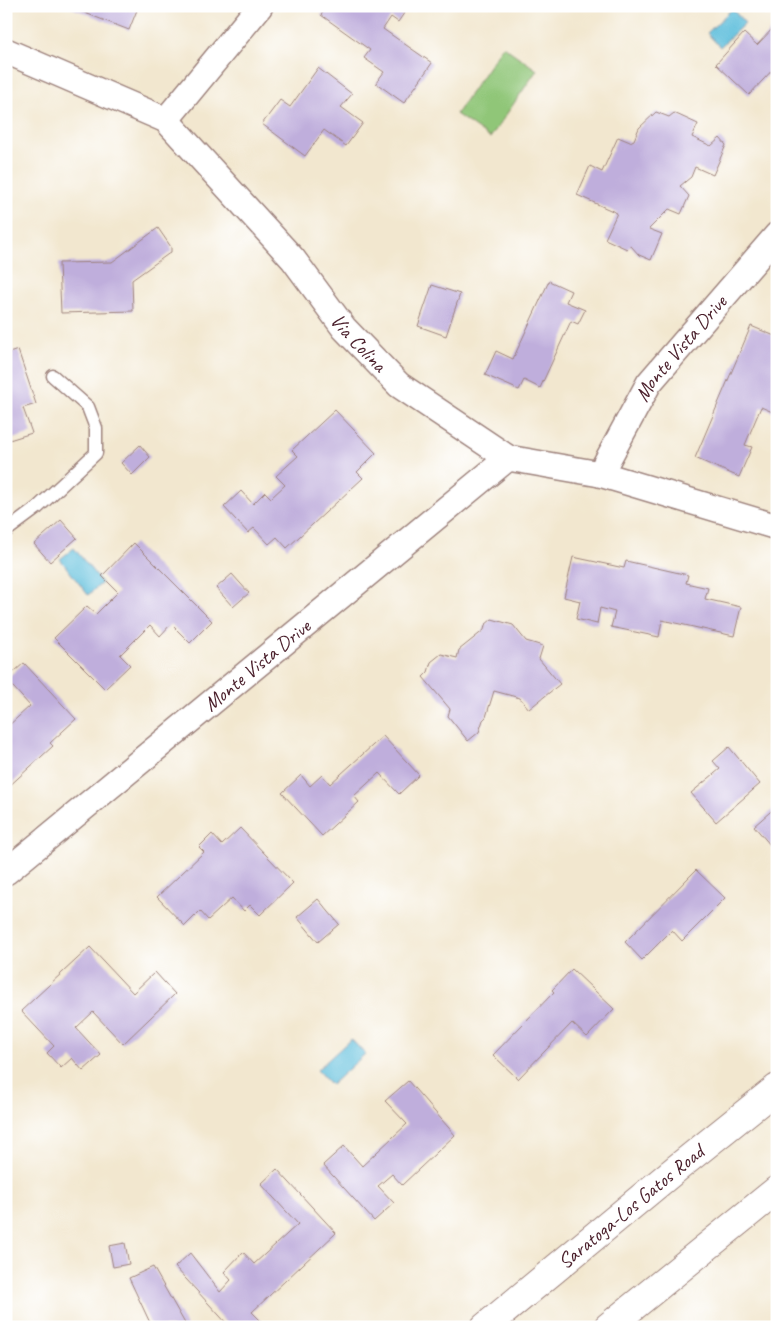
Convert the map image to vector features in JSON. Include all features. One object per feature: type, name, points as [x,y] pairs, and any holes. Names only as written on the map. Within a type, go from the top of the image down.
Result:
[{"type":"main road","name":"Saratoga-Los Gatos Road","points":[[485,1327],[777,1088]]},
{"type":"main road","points":[[608,1327],[777,1190]]},
{"type":"street","points":[[166,120],[260,6]]},
{"type":"street","name":"Via Colina","points":[[6,51],[166,120],[292,259],[344,328],[399,385],[508,458],[600,474],[777,527]]},
{"type":"street","name":"Monte Vista Drive","points":[[600,474],[649,383],[777,235]]},
{"type":"street","name":"Monte Vista Drive","points":[[6,872],[508,458]]},
{"type":"lane","points":[[6,530],[37,508],[96,453],[96,428],[88,407],[53,376]]},
{"type":"green space","points":[[503,46],[537,70],[490,138],[456,114]]},
{"type":"water","points":[[732,9],[745,23],[720,47],[707,33]]},
{"type":"water","points":[[74,548],[102,583],[88,595],[60,559]]},
{"type":"water","points":[[351,1039],[365,1054],[331,1085],[317,1070]]},
{"type":"building","points":[[67,6],[127,6],[137,10],[129,30]]},
{"type":"building","points":[[327,6],[409,6],[398,22],[391,17],[383,29],[432,63],[404,103],[376,83],[384,72],[364,58],[370,50],[321,15]]},
{"type":"building","points":[[777,24],[777,65],[749,95],[716,64],[744,33],[757,45]]},
{"type":"building","points":[[318,68],[352,94],[341,107],[363,123],[346,146],[324,130],[305,156],[262,124],[280,100],[290,107]]},
{"type":"building","points":[[656,112],[669,117],[674,113],[698,124],[692,137],[711,146],[720,138],[726,145],[713,175],[695,167],[691,177],[680,186],[689,196],[681,214],[669,209],[649,229],[662,234],[651,260],[639,255],[631,246],[627,249],[605,239],[617,213],[577,195],[590,166],[602,172],[618,137],[630,142],[634,140],[639,128]]},
{"type":"building","points":[[158,228],[171,247],[171,252],[132,280],[133,311],[61,313],[59,263],[112,262]]},
{"type":"building","points":[[549,281],[571,291],[566,302],[585,310],[578,324],[571,321],[540,388],[524,380],[519,390],[485,375],[496,351],[513,359]]},
{"type":"building","points":[[432,285],[460,294],[446,336],[418,326]]},
{"type":"building","points":[[751,326],[777,337],[777,414],[761,407],[745,445],[752,447],[739,477],[695,458]]},
{"type":"building","points":[[18,350],[36,404],[23,408],[32,433],[6,441],[6,354]]},
{"type":"building","points":[[335,410],[376,453],[357,472],[363,478],[287,548],[277,537],[269,544],[254,528],[248,533],[224,507],[241,491],[253,504],[265,492],[271,498],[285,485],[276,476],[298,456],[292,450]]},
{"type":"building","points":[[140,445],[150,457],[132,475],[121,463]]},
{"type":"building","points":[[61,520],[77,538],[50,562],[34,544]]},
{"type":"building","points":[[134,543],[212,621],[190,643],[171,624],[160,636],[150,625],[120,655],[130,665],[105,689],[54,638],[87,606],[96,614],[118,592],[102,576]]},
{"type":"building","points":[[573,557],[624,568],[626,561],[688,575],[686,583],[708,588],[705,599],[741,607],[734,636],[662,620],[659,637],[611,627],[615,612],[600,608],[597,624],[576,619],[580,601],[564,597]]},
{"type":"building","points":[[232,574],[249,593],[233,607],[216,588]]},
{"type":"building","points":[[492,619],[513,625],[526,641],[543,646],[539,659],[560,684],[529,709],[520,698],[494,691],[479,732],[468,741],[448,716],[450,709],[423,677],[428,672],[431,662],[441,654],[457,658],[459,650],[484,630],[485,625]]},
{"type":"building","points":[[24,663],[76,719],[50,743],[53,746],[6,789],[6,728],[30,706],[6,679]]},
{"type":"building","points":[[383,736],[419,775],[399,794],[379,773],[354,796],[359,802],[322,836],[282,793],[301,775],[310,786],[322,775],[330,784]]},
{"type":"building","points":[[729,747],[760,784],[716,822],[691,793],[720,769],[713,761]]},
{"type":"building","points":[[777,806],[777,853],[754,826]]},
{"type":"building","points":[[240,828],[293,883],[260,915],[250,905],[244,911],[232,898],[208,920],[200,911],[185,926],[157,897],[204,852],[199,847],[212,834],[222,845]]},
{"type":"building","points":[[696,870],[725,898],[682,941],[672,930],[642,960],[625,942]]},
{"type":"building","points":[[318,899],[339,924],[318,942],[297,917]]},
{"type":"building","points":[[90,947],[133,993],[155,972],[175,994],[123,1044],[93,1012],[76,1028],[101,1055],[83,1071],[72,1058],[61,1068],[47,1053],[54,1046],[21,1011]]},
{"type":"building","points":[[572,969],[614,1009],[587,1037],[572,1023],[518,1079],[493,1055],[554,992],[552,990]]},
{"type":"building","points":[[408,1081],[455,1135],[402,1185],[392,1174],[378,1186],[394,1203],[374,1221],[323,1165],[344,1146],[362,1166],[407,1124],[385,1101]]},
{"type":"building","points":[[277,1169],[336,1233],[252,1312],[267,1327],[230,1327],[175,1267],[190,1253],[220,1292],[231,1280],[224,1272],[243,1252],[254,1264],[298,1224],[261,1184]]},
{"type":"building","points":[[125,1243],[129,1264],[113,1267],[109,1246]]},
{"type":"building","points":[[153,1267],[187,1327],[152,1327],[129,1278]]}]
